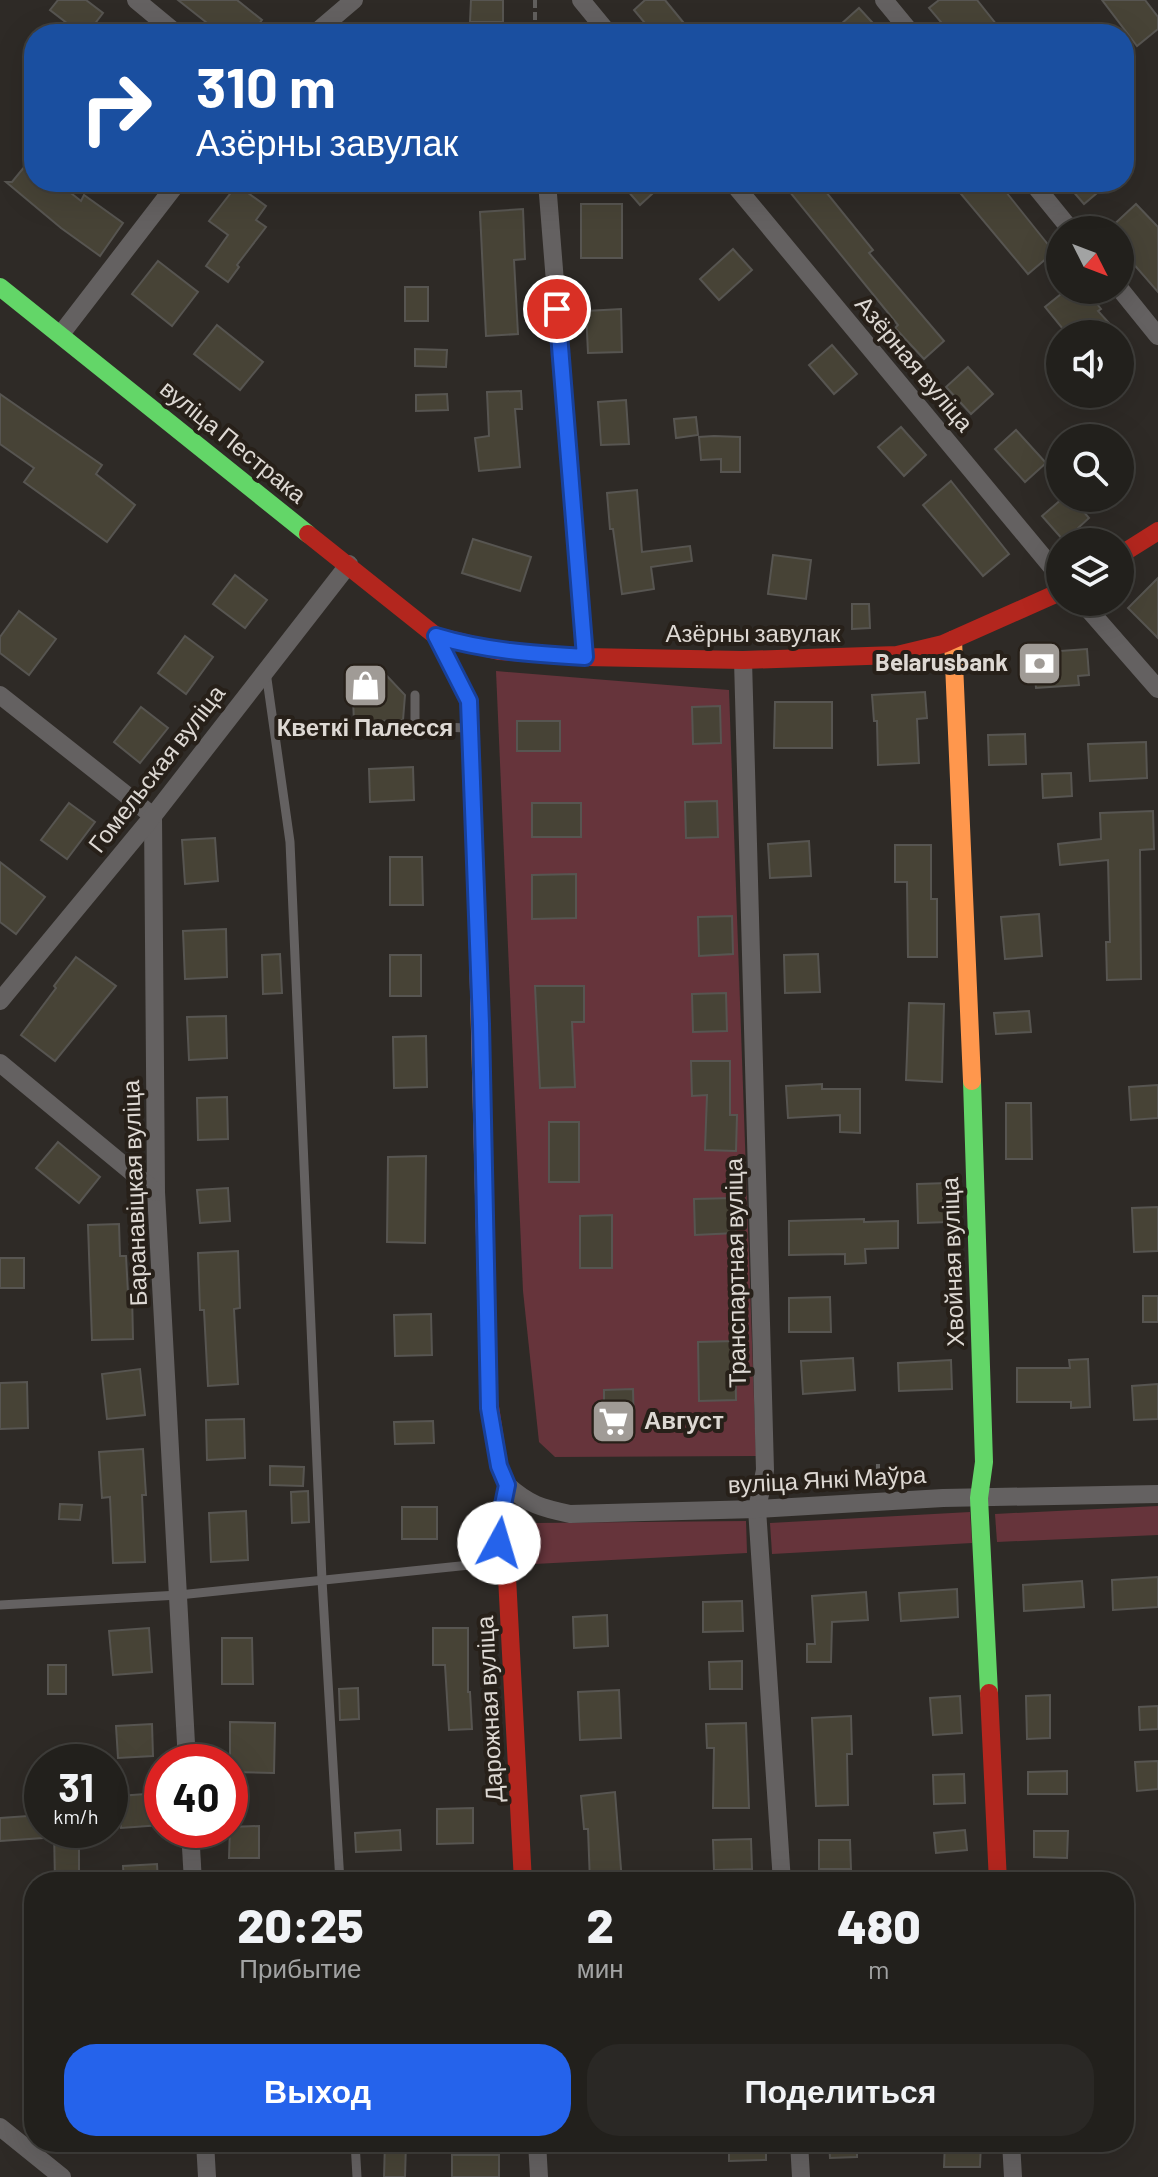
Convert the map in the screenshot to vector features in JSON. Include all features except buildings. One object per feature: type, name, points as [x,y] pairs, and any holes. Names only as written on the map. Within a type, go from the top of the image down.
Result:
[{"type":"street","points":[[136,0],[165,24]]},
{"type":"street","points":[[326,24],[354,0]]},
{"type":"street","points":[[581,0],[601,24]]},
{"type":"street","points":[[884,0],[904,24]]},
{"type":"street","points":[[61,334],[170,192]]},
{"type":"street","points":[[548,192],[585,657]]},
{"type":"street","name":"Азёрная вуліца","points":[[740,192],[1046,560]]},
{"type":"street","points":[[1040,192],[1060,216]]},
{"type":"street","name":"вуліца Пестрака","points":[[0,287],[436,636]]},
{"type":"street","points":[[1132,304],[1158,336]]},
{"type":"street","points":[[1134,546],[1158,531]]},
{"type":"street","name":"Гомельская вуліца","points":[[0,1001],[153,816],[349,564]]},
{"type":"street","name":"Азёрны завулак","points":[[436,636],[499,651],[585,657],[743,660],[897,655],[932,648],[1046,598]]},
{"type":"street","points":[[1094,616],[1158,689]]},
{"type":"street","name":"Дарожная вуліца","points":[[436,636],[469,701],[471,728],[489,1408],[499,1466],[507,1485],[499,1524],[500,1562],[507,1577],[522,1872]]},
{"type":"street","name":"Хвойная вуліца","points":[[953,640],[971,1054],[983,1447],[979,1498],[998,1872]]},
{"type":"street","name":"Транспартная вуліца","points":[[743,660],[765,1470],[757,1509],[781,1872]]},
{"type":"street","points":[[0,695],[153,816]]},
{"type":"street","name":"Баранавіцкая вуліца","points":[[153,816],[156,1192],[186,1744]]},
{"type":"street","points":[[0,1063],[156,1192]]},
{"type":"street","name":"вуліца Янкі Маўра","points":[[507,1485],[524,1501],[570,1514],[1158,1494]]},
{"type":"street","points":[[191,1848],[192,1872]]},
{"type":"street","points":[[0,2127],[24,2146]]},
{"type":"street","points":[[31,2152],[62,2177]]},
{"type":"street","points":[[206,2152],[207,2177]]},
{"type":"street","points":[[538,2152],[539,2177]]},
{"type":"street","points":[[800,2152],[801,2177]]},
{"type":"street","points":[[1012,2152],[1013,2177]]},
{"type":"lane","points":[[266,670],[290,842],[322,1580],[339,1872]]},
{"type":"lane","points":[[415,695],[415,726],[471,728]]},
{"type":"lane","points":[[0,1605],[179,1595],[500,1562]]},
{"type":"lane","points":[[356,2152],[357,2177]]},
{"type":"path","points":[[535,0],[535,24]]},
{"type":"shaded area","points":[[496,671],[729,690],[756,1456],[555,1457],[539,1442],[523,1291]]},
{"type":"shaded area","points":[[1158,1506],[1158,1535],[997,1542],[995,1514]]},
{"type":"shaded area","points":[[970,1512],[972,1543],[772,1554],[770,1523]]},
{"type":"shaded area","points":[[746,1521],[747,1553],[515,1565],[520,1538],[535,1523]]},
{"type":"traffic: fast","points":[[0,287],[308,534]]},
{"type":"traffic: fast","points":[[972,1081],[984,1462],[979,1498],[989,1693]]},
{"type":"traffic: slow","points":[[953,640],[972,1081]]},
{"type":"traffic: slow","points":[[477,909],[489,1400]]},
{"type":"traffic: jam","points":[[1134,546],[1158,531]]},
{"type":"traffic: jam","points":[[308,534],[436,636],[469,701],[477,909]]},
{"type":"traffic: jam","points":[[436,636],[499,651],[585,657],[743,660],[897,655],[943,644],[1046,598]]},
{"type":"traffic: jam","points":[[489,1400],[499,1466],[507,1485],[499,1524],[500,1562],[507,1577],[522,1872]]},
{"type":"traffic: jam","points":[[989,1693],[998,1872]]},
{"type":"place","name":"Belarusbank","points":[[1039,663]]},
{"type":"place","name":"Кветкі Палесся","points":[[365,686]]},
{"type":"place","name":"Август","points":[[613,1421]]},
{"type":"route","points":[[499,1543],[499,1524],[507,1485],[499,1466],[489,1408],[471,728],[469,701],[436,636],[499,651],[585,657],[557,309]]}]
